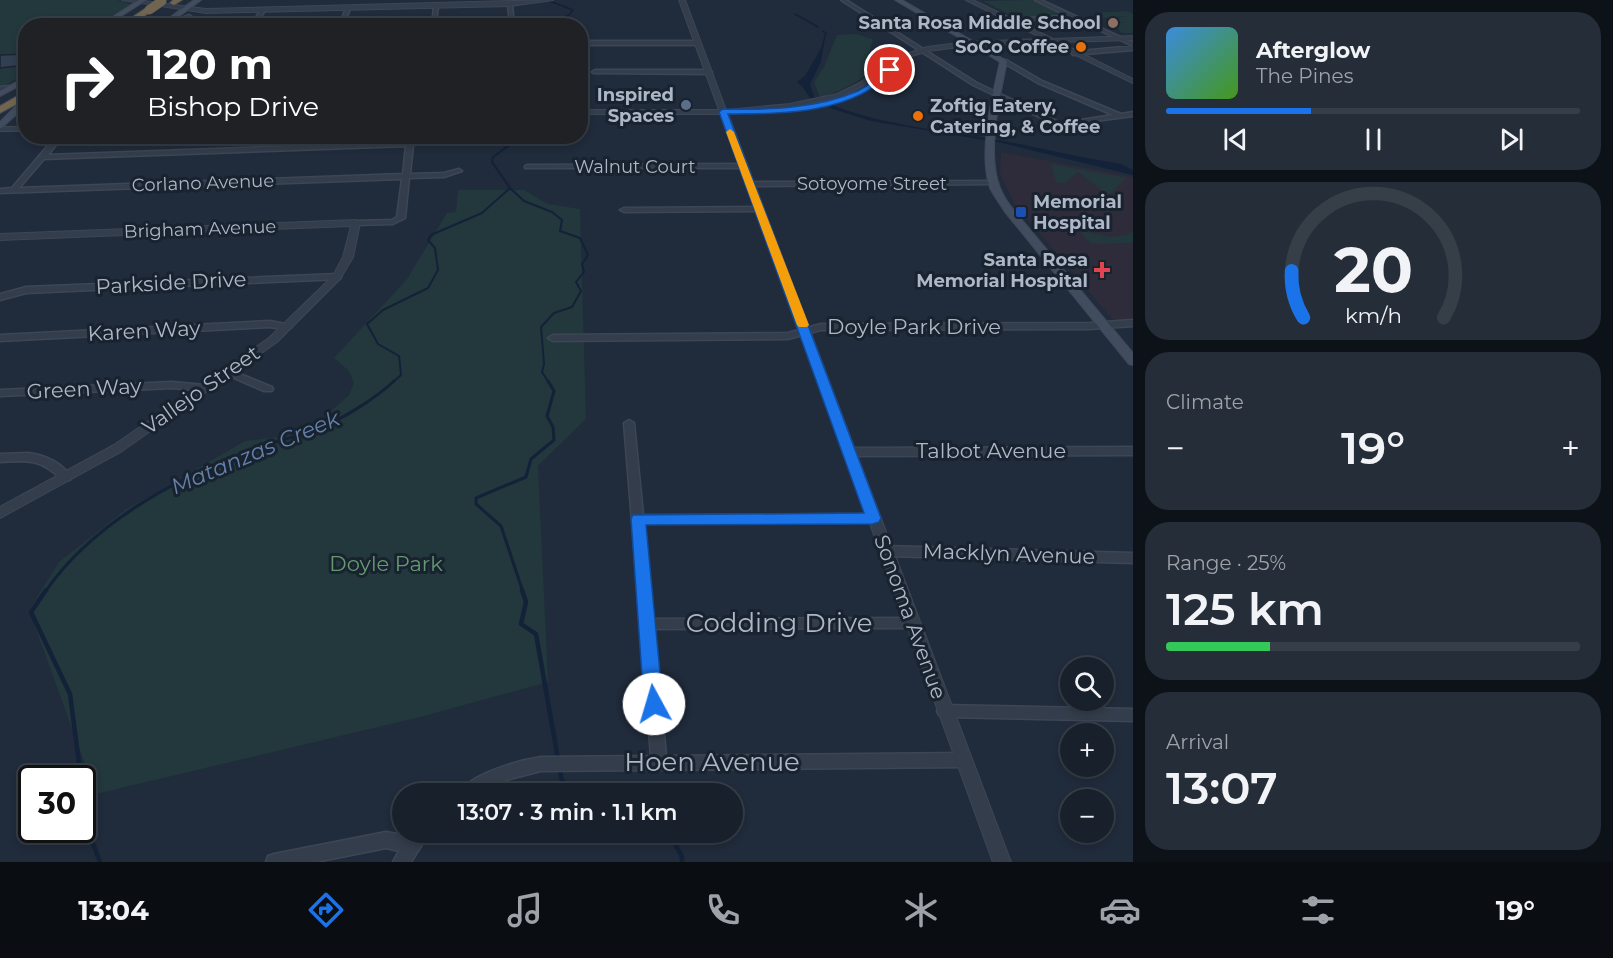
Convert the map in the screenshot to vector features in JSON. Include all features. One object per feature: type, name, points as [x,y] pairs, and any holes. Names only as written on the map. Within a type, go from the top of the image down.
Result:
[{"type":"highway","points":[[136,18],[163,1]]},
{"type":"highway","points":[[151,18],[176,1]]},
{"type":"highway","points":[[0,96],[18,86]]},
{"type":"highway","points":[[0,110],[18,99]]},
{"type":"main road","points":[[177,18],[187,13],[198,0]]},
{"type":"main road","points":[[898,0],[1004,61],[997,96],[991,149],[990,166],[994,183],[1008,210],[1133,361]]},
{"type":"main road","points":[[114,18],[141,2]]},
{"type":"main road","points":[[0,96],[18,84]]},
{"type":"main road","points":[[0,128],[18,109]]},
{"type":"street","points":[[125,0],[187,13],[348,8],[402,3],[436,6],[510,4],[550,0]]},
{"type":"street","name":"Sonoma Avenue","points":[[682,0],[726,112],[743,166],[1002,862]]},
{"type":"street","points":[[843,0],[923,52],[997,96],[1064,126],[1133,114]]},
{"type":"street","points":[[969,0],[1133,81]]},
{"type":"street","points":[[1037,0],[1133,47]]},
{"type":"street","points":[[510,4],[511,18]]},
{"type":"street","points":[[435,18],[436,6]]},
{"type":"street","points":[[345,18],[348,8]]},
{"type":"street","points":[[258,18],[263,10]]},
{"type":"street","points":[[184,18],[187,13]]},
{"type":"street","points":[[1010,20],[1074,17]]},
{"type":"street","points":[[588,112],[773,112],[841,97],[891,61],[923,52],[976,45],[1133,38]]},
{"type":"street","points":[[588,43],[697,43]]},
{"type":"street","points":[[1073,53],[1133,47]]},
{"type":"street","points":[[1004,61],[1040,82],[1120,116]]},
{"type":"street","points":[[595,72],[709,72]]},
{"type":"street","points":[[0,89],[9,88]]},
{"type":"street","points":[[0,128],[18,129]]},
{"type":"street","points":[[14,190],[54,144]]},
{"type":"street","points":[[43,157],[324,144]]},
{"type":"street","points":[[407,176],[411,144]]},
{"type":"street","name":"Walnut Court","points":[[526,167],[743,166]]},
{"type":"street","name":"Corlano Avenue","points":[[0,191],[444,175],[459,171]]},
{"type":"street","name":"Brigham Avenue","points":[[0,237],[399,221],[407,176]]},
{"type":"street","name":"Sotoyome Street","points":[[750,184],[994,183]]},
{"type":"street","points":[[624,210],[759,209]]},
{"type":"street","name":"Vallejo Street","points":[[0,513],[118,448],[258,352],[287,327],[337,277],[348,257],[356,223]]},
{"type":"street","name":"Parkside Drive","points":[[3,296],[38,289],[337,277]]},
{"type":"street","name":"Doyle Park Drive","points":[[553,338],[788,336],[821,327],[1104,326],[1133,323]]},
{"type":"street","name":"Karen Way","points":[[0,338],[270,324],[287,327]]},
{"type":"street","points":[[228,372],[268,389]]},
{"type":"street","name":"Green Way","points":[[0,393],[172,385],[204,388]]},
{"type":"street","points":[[629,423],[659,762]]},
{"type":"street","name":"Talbot Avenue","points":[[849,452],[1133,451]]},
{"type":"street","points":[[0,458],[36,457],[53,463],[66,477]]},
{"type":"street","points":[[638,519],[873,518]]},
{"type":"street","name":"Macklyn Avenue","points":[[886,550],[1133,558]]},
{"type":"street","name":"Codding Drive","points":[[646,624],[912,623]]},
{"type":"street","points":[[944,711],[1133,716]]},
{"type":"street","name":"Hoen Avenue","points":[[482,783],[489,778],[518,768],[541,764],[964,760]]},
{"type":"street","points":[[274,862],[392,840]]},
{"type":"street","points":[[401,862],[414,843]]},
{"type":"shaded area","name":"Santa Rosa Memorial Hospital","points":[[1001,152],[1133,177],[1133,320],[1112,319],[1014,203],[1000,174]]},
{"type":"green space","points":[[0,0],[117,0],[132,4],[107,18],[18,18],[18,78],[0,88]]},
{"type":"green space","points":[[1032,0],[1063,15],[1016,18],[983,1]]},
{"type":"green space","points":[[1127,11],[1133,14],[1133,33],[1122,33],[1112,22],[1122,23],[1115,18],[1128,16],[1103,18],[1092,13]]},
{"type":"green space","points":[[856,34],[873,39],[869,54],[880,63],[852,84],[820,97],[814,82],[824,67],[837,35]]},
{"type":"green space","points":[[1051,164],[1126,178],[1110,194],[1106,194],[1078,172],[1065,183],[1056,182]]},
{"type":"green space","name":"Doyle Park","points":[[458,190],[524,190],[548,204],[580,209],[586,419],[538,466],[548,682],[420,717],[96,794],[96,765],[85,765],[29,610],[59,562],[125,510],[245,441],[285,436],[315,425],[349,395],[354,383],[349,371],[334,358],[407,279],[447,213],[456,212]]},
{"type":"green space","points":[[1079,230],[1110,237],[1133,232],[1133,243],[1091,244]]},
{"type":"water","points":[[824,43],[821,62],[810,84],[814,97],[881,120],[1121,164],[1133,170],[1133,175],[1002,143],[871,121],[833,109],[810,98],[797,82],[805,76]]},
{"type":"building","points":[[18,54],[18,66],[0,68],[0,55]]},
{"type":"waterway","name":"Matanzas Creek","points":[[547,0],[573,10],[562,18]]},
{"type":"waterway","points":[[795,14],[818,27]]},
{"type":"waterway","points":[[822,47],[826,33],[823,31]]},
{"type":"waterway","name":"Matanzas Creek","points":[[510,188],[492,162],[493,157],[511,144]]},
{"type":"waterway","name":"Matanzas Creek","points":[[392,383],[401,375],[399,356],[378,344],[367,324],[383,310],[428,288],[438,270],[435,248],[428,240],[431,235],[482,213],[510,188]]},
{"type":"waterway","points":[[510,188],[524,201],[552,212],[562,220],[560,231],[580,238],[588,255],[582,264],[584,272],[576,282],[581,291],[572,307],[554,313],[541,327],[544,364],[542,372],[549,383]]},
{"type":"waterway","name":"Matanzas Creek","points":[[45,592],[85,546],[135,507],[219,463],[308,432],[347,415],[394,381]]},
{"type":"waterway","points":[[523,592],[501,526],[476,504],[476,498],[526,477],[531,459],[554,440],[553,427],[547,416],[554,391],[548,381]]},
{"type":"waterway","name":"Matanzas Creek","points":[[46,590],[31,612],[70,694],[79,765]]},
{"type":"waterway","points":[[522,590],[526,602],[521,624],[536,634],[558,759]]},
{"type":"waterway","points":[[560,768],[564,783]]},
{"type":"waterway","name":"Matanzas Creek","points":[[93,843],[100,862]]},
{"type":"waterway","points":[[675,843],[682,862]]},
{"type":"slow traffic","points":[[730,132],[803,325]]},
{"type":"place","name":"Santa Rosa Middle School","points":[[1113,23]]},
{"type":"place","name":"SoCo Coffee","points":[[1081,47]]},
{"type":"place","name":"Inspired Spaces","points":[[686,105]]},
{"type":"place","name":"Zoftig Eatery, Catering, & Coffee","points":[[918,116]]},
{"type":"place","name":"Memorial Hospital","points":[[1021,212]]},
{"type":"place","name":"Santa Rosa Memorial Hospital","points":[[1102,270]]},
{"type":"route","points":[[654,704],[638,519],[873,518],[806,331],[723,112],[773,112],[800,109],[843,99],[872,86],[890,70]]}]
